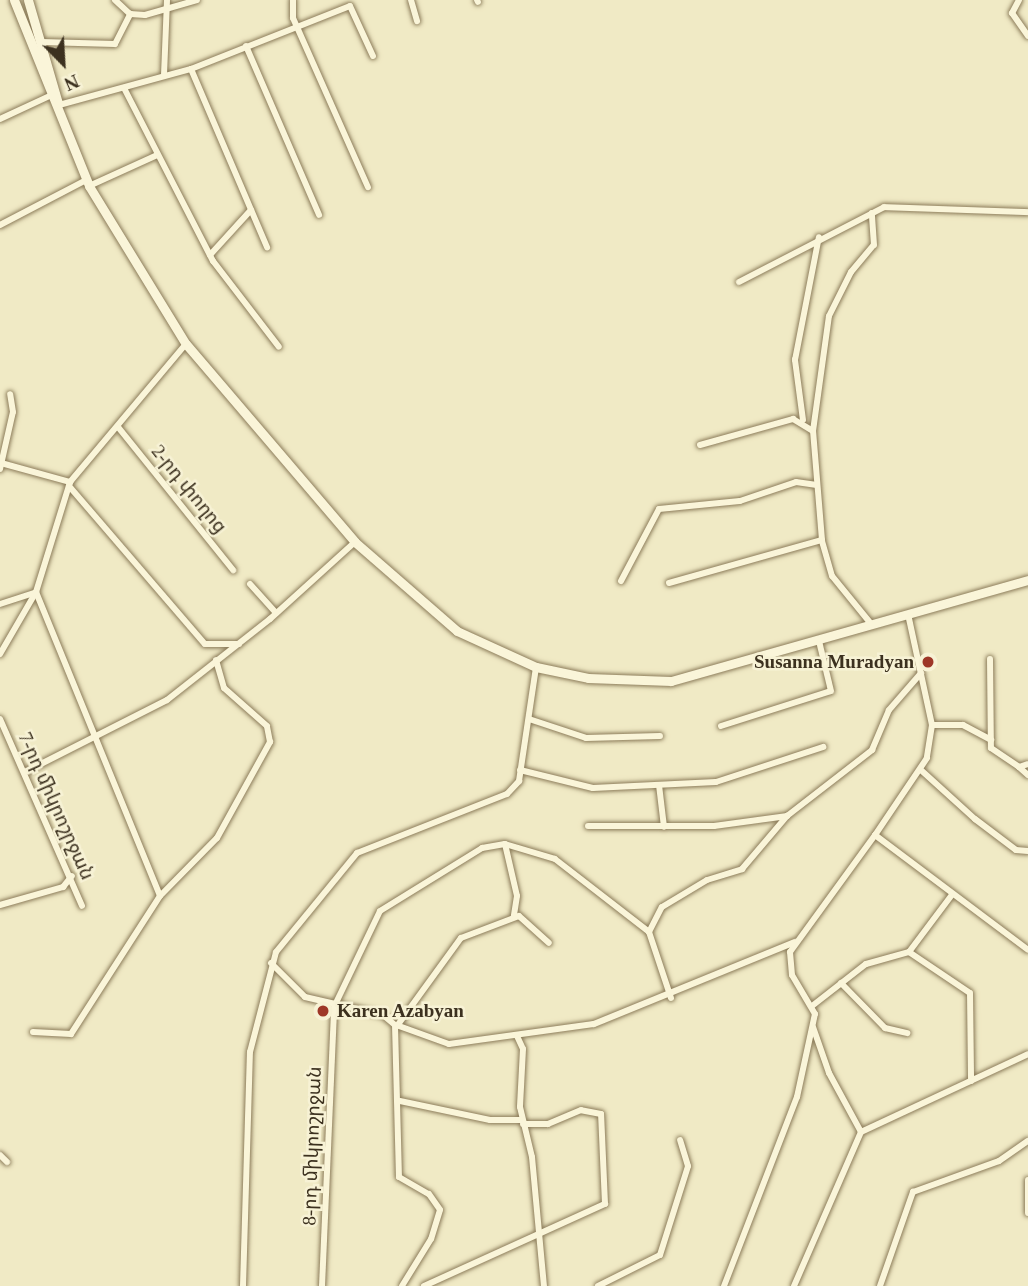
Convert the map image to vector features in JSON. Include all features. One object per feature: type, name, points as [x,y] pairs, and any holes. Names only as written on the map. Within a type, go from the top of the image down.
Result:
[{"type":"main road","points":[[14,0],[55,94]]},
{"type":"main road","points":[[28,0],[58,104],[87,183],[186,344],[355,542],[457,631],[536,667],[588,678],[671,681],[1028,580]]},
{"type":"street","points":[[115,0],[130,14],[167,14],[197,0]]},
{"type":"street","points":[[164,75],[167,0]]},
{"type":"street","points":[[293,0],[297,25],[368,187]]},
{"type":"street","points":[[411,0],[417,21]]},
{"type":"street","points":[[1019,0],[1012,13],[1028,36]]},
{"type":"street","points":[[58,104],[191,69],[350,6],[373,56]]},
{"type":"street","points":[[42,42],[115,44],[130,14]]},
{"type":"street","points":[[246,46],[319,215]]},
{"type":"street","points":[[191,69],[267,247]]},
{"type":"street","points":[[124,88],[210,255],[279,347]]},
{"type":"street","points":[[0,118],[55,94]]},
{"type":"street","points":[[0,225],[87,183],[157,155]]},
{"type":"street","points":[[738,282],[819,237],[872,213],[898,205],[1028,212]]},
{"type":"street","points":[[210,255],[251,210]]},
{"type":"street","points":[[872,213],[874,245],[851,272],[829,316],[813,431],[822,540],[832,576],[872,625]]},
{"type":"street","points":[[813,431],[803,420],[795,360],[819,237]]},
{"type":"street","points":[[0,654],[36,592],[69,484],[186,344]]},
{"type":"street","points":[[10,394],[1,465],[69,484],[205,644],[239,644]]},
{"type":"street","points":[[700,445],[803,420]]},
{"type":"street","name":"2-րդ փողոց","points":[[118,427],[233,570]]},
{"type":"street","points":[[621,581],[659,509],[740,501],[796,482],[817,485]]},
{"type":"street","points":[[669,583],[822,540]]},
{"type":"street","points":[[27,771],[167,700],[276,613],[355,542]]},
{"type":"street","points":[[250,583],[276,613]]},
{"type":"street","points":[[0,604],[36,592]]},
{"type":"street","points":[[36,592],[92,737],[160,896]]},
{"type":"street","points":[[861,1132],[829,1073],[813,1025],[812,1006],[788,961],[796,942],[922,771],[932,725],[908,614]]},
{"type":"street","points":[[721,726],[831,691],[819,641]]},
{"type":"street","points":[[990,659],[991,748],[1028,775]]},
{"type":"street","points":[[33,1032],[71,1034],[160,896],[217,838],[270,742],[267,726],[224,688],[216,660]]},
{"type":"street","points":[[243,1286],[250,1052],[271,963],[357,853],[506,794],[520,770],[536,667]]},
{"type":"street","points":[[649,932],[662,907],[708,880],[743,869],[787,816],[872,750],[889,710],[920,673]]},
{"type":"street","name":"7-րդ միկրոշրջան","points":[[0,719],[27,771],[82,906]]},
{"type":"street","points":[[528,719],[586,738],[660,736]]},
{"type":"street","points":[[932,725],[963,724],[991,740]]},
{"type":"street","points":[[520,770],[593,788],[716,782],[823,747]]},
{"type":"street","points":[[1018,767],[1028,764]]},
{"type":"street","points":[[922,771],[975,819],[1016,850],[1028,851]]},
{"type":"street","points":[[659,785],[664,827]]},
{"type":"street","points":[[588,826],[664,827],[787,816]]},
{"type":"street","points":[[875,835],[951,896],[1028,950]]},
{"type":"street","points":[[334,1007],[380,911],[482,848],[505,844],[555,859],[649,932],[671,998]]},
{"type":"street","points":[[505,844],[517,896],[514,916]]},
{"type":"street","points":[[0,905],[63,887],[72,876]]},
{"type":"street","points":[[812,1006],[866,964],[909,952],[951,896]]},
{"type":"street","points":[[514,916],[549,943]]},
{"type":"street","points":[[402,1286],[431,1239],[440,1210],[429,1194],[398,1177],[400,1101],[397,1026],[461,938],[514,916]]},
{"type":"street","points":[[271,963],[297,993],[334,1007],[383,1015],[397,1026],[443,1044],[594,1024],[671,998],[796,942]]},
{"type":"street","points":[[909,952],[970,993],[971,1081]]},
{"type":"street","points":[[841,984],[885,1028],[908,1033]]},
{"type":"street","name":"8-րդ միկրոշրջան","points":[[322,1286],[334,1007]]},
{"type":"street","points":[[724,1286],[797,1097],[813,1025]]},
{"type":"street","points":[[517,1036],[523,1049],[523,1122],[540,1238],[544,1286]]},
{"type":"street","points":[[794,1286],[861,1132],[1028,1054]]},
{"type":"street","points":[[400,1101],[490,1120],[548,1124],[581,1110],[598,1112],[605,1122],[600,1148],[606,1203],[540,1238],[424,1286]]},
{"type":"street","points":[[598,1286],[660,1255],[688,1166],[680,1140]]},
{"type":"street","points":[[880,1286],[913,1192],[1002,1159],[1028,1141]]},
{"type":"street","points":[[0,1154],[7,1162]]},
{"type":"street","points":[[1028,1180],[1028,1213]]},
{"type":"place","name":"Susanna Muradyan","points":[[928,662]]},
{"type":"place","name":"Karen Azabyan","points":[[323,1011]]}]
